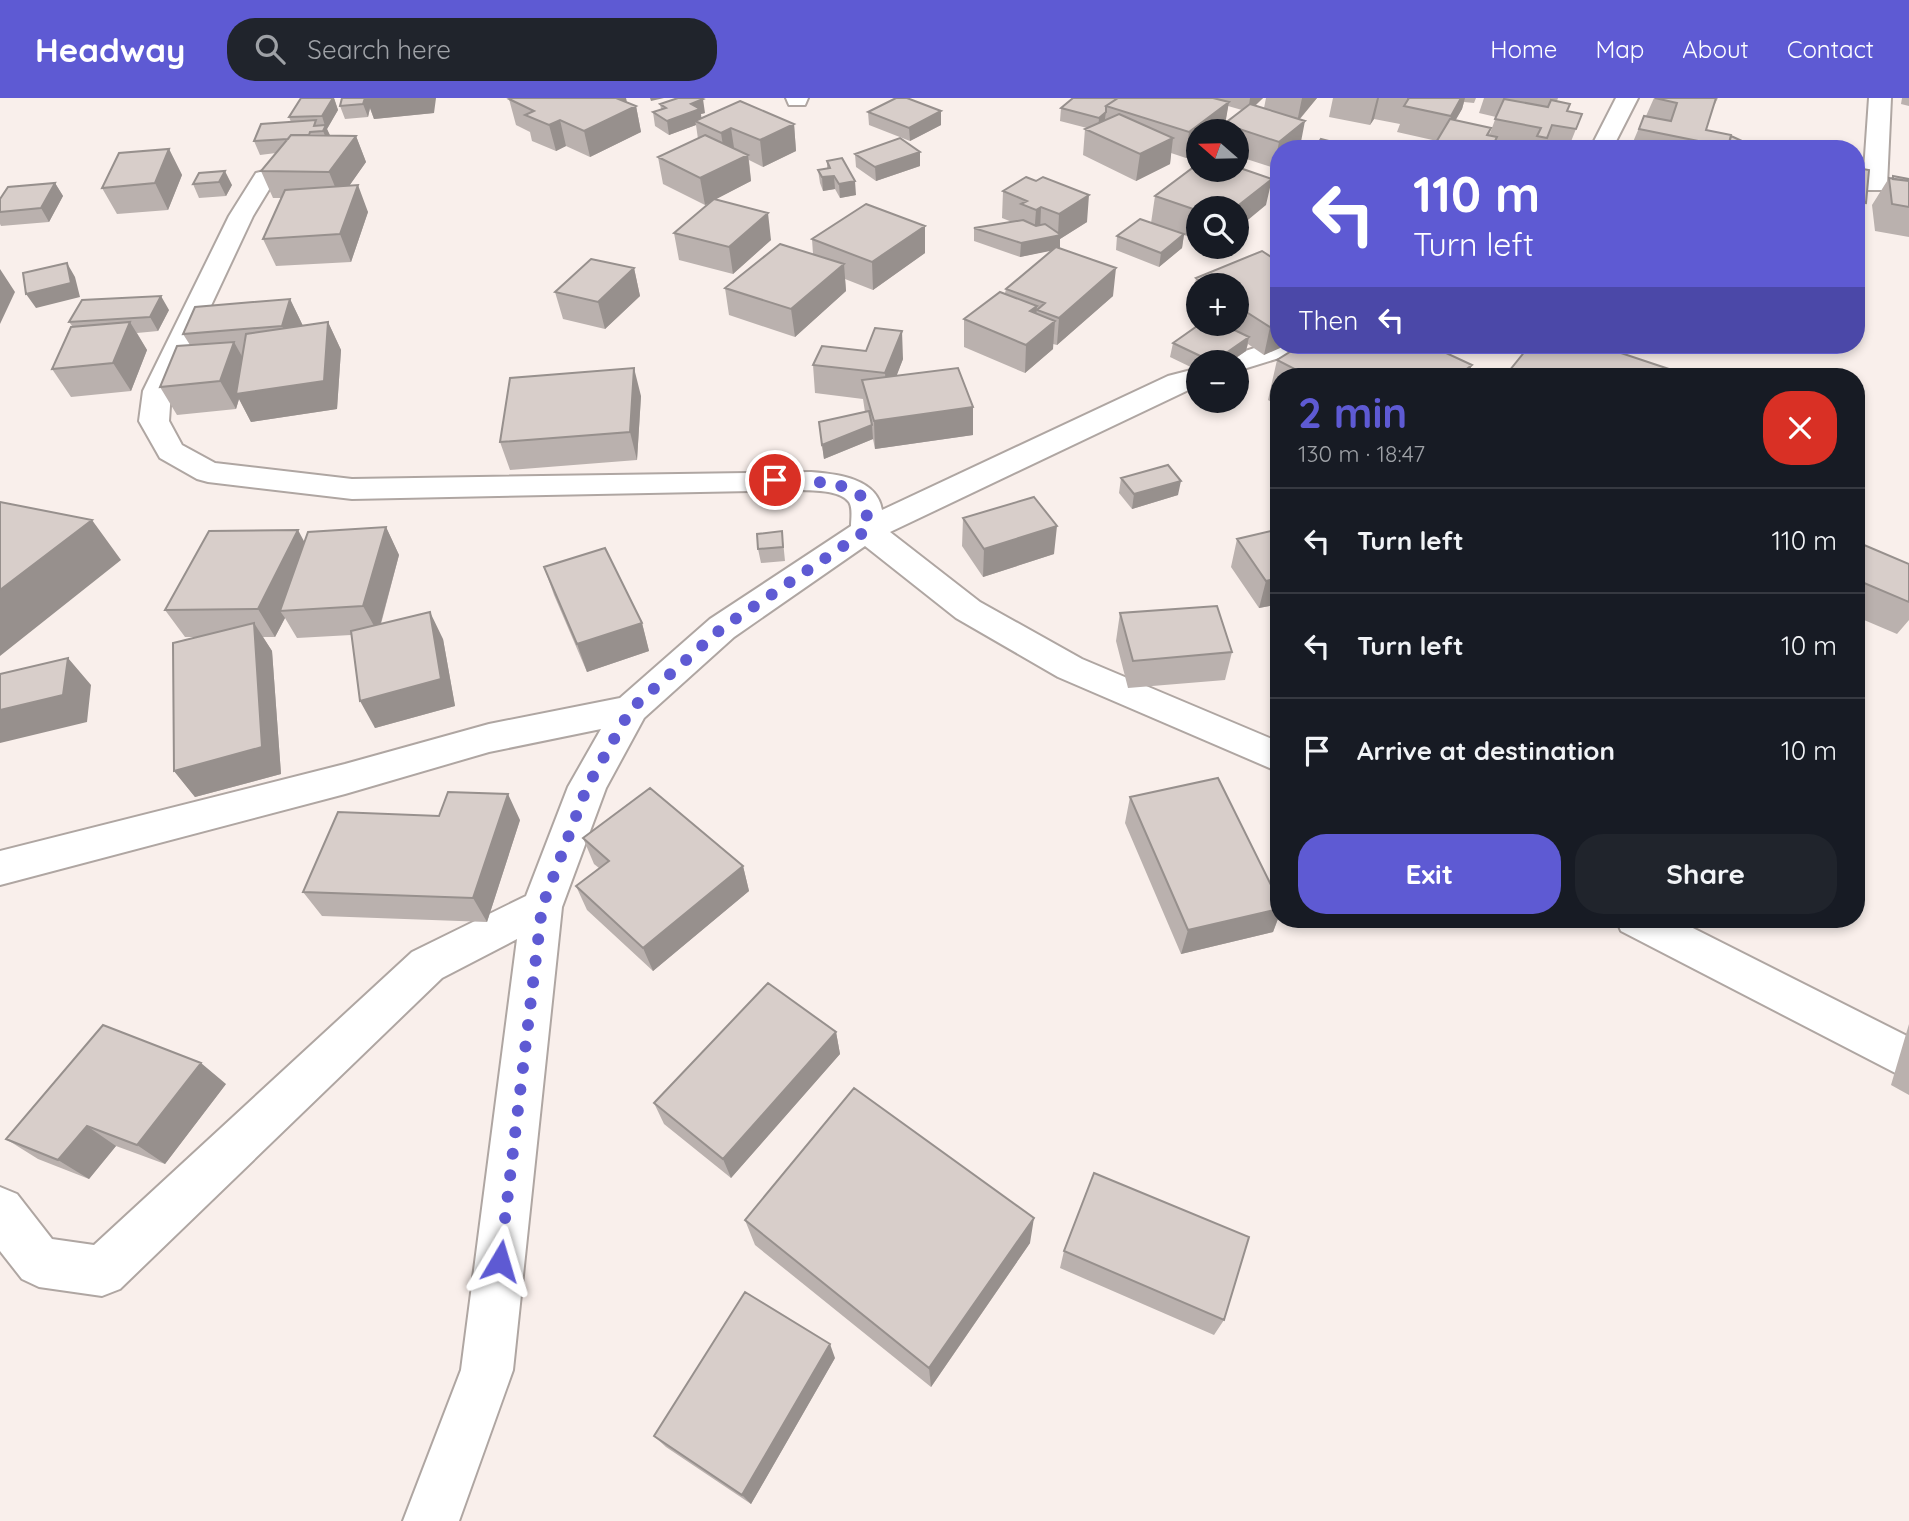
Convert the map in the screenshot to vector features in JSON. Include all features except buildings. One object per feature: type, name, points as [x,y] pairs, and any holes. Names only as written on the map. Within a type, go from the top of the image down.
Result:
[{"type":"street","points":[[1606,140],[1627,98]]},
{"type":"street","points":[[1875,185],[1880,98]]},
{"type":"street","points":[[264,178],[241,216],[157,391],[154,421],[171,451],[208,472],[352,489],[762,480],[818,482],[853,489],[865,502],[867,530],[968,610],[1070,668],[1270,754]]},
{"type":"street","points":[[1249,359],[1270,352]]},
{"type":"street","points":[[431,1521],[487,1370],[542,907],[587,787],[631,709],[722,628],[867,530],[1186,380]]},
{"type":"street","points":[[0,868],[345,779],[489,738],[631,709]]},
{"type":"street","points":[[0,1211],[39,1262],[102,1271],[427,965],[542,907]]},
{"type":"street","points":[[1654,928],[1909,1059]]},
{"type":"route","points":[[500,1261],[542,907],[587,787],[631,709],[722,628],[867,530],[865,502],[853,489],[818,482],[775,480]]}]
